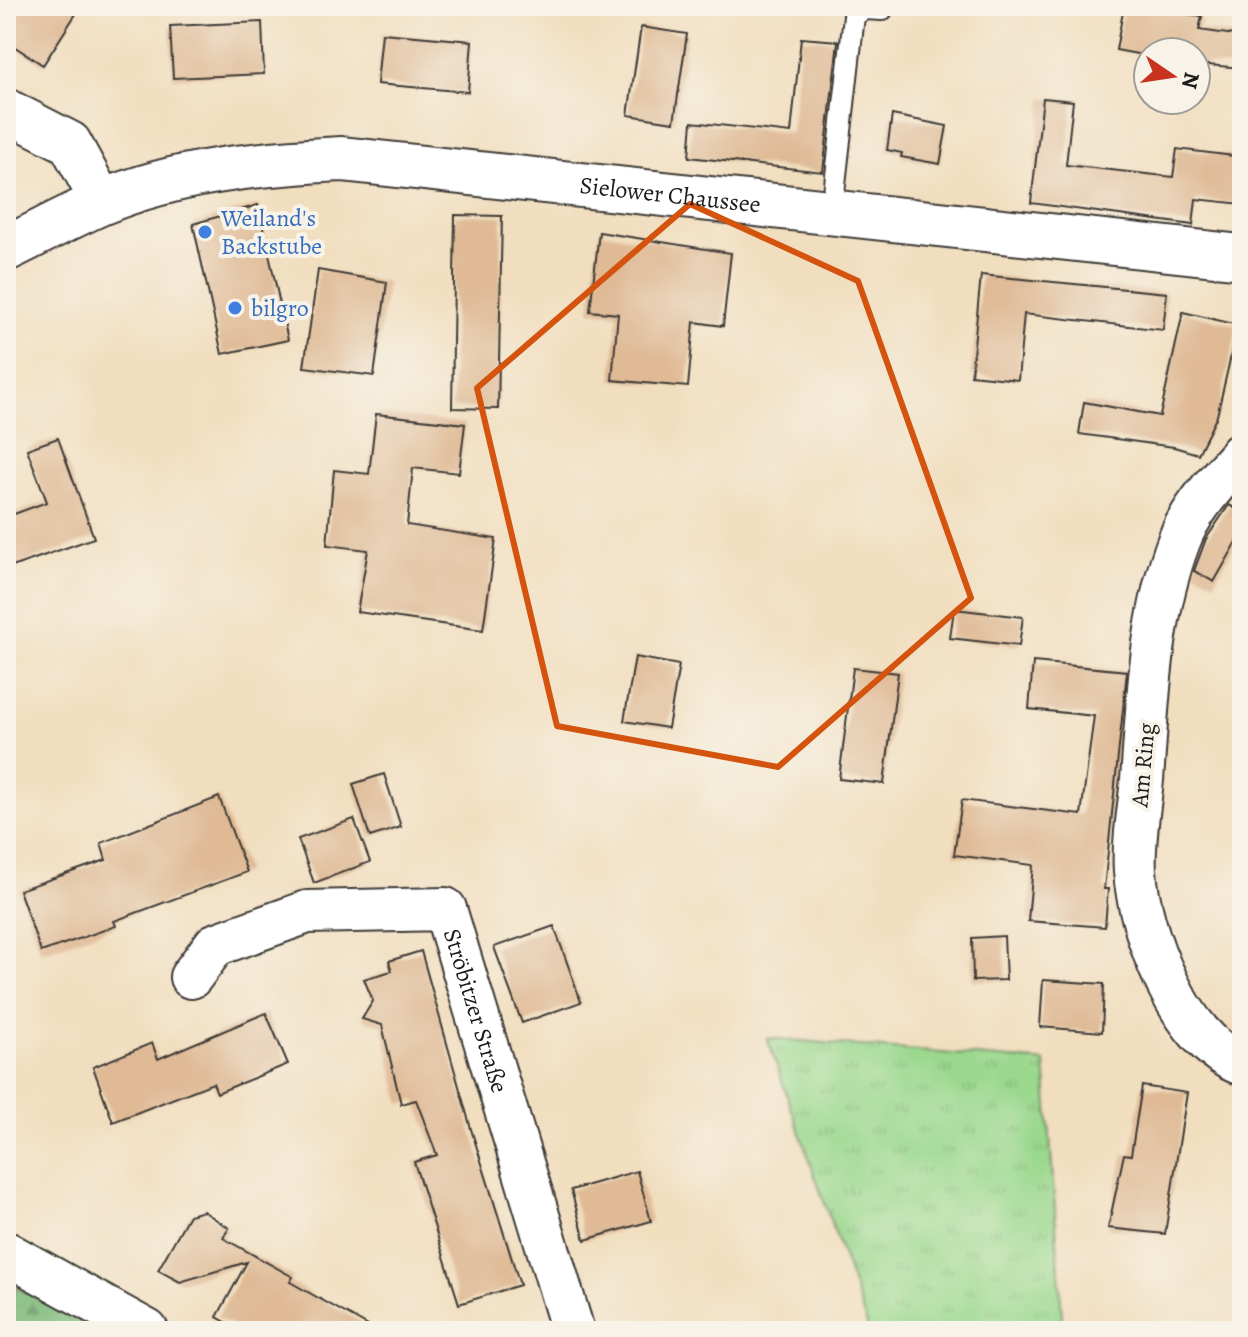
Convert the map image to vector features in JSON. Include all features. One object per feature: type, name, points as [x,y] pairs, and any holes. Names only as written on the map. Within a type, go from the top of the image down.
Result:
[{"type":"main road","name":"Sielower Chaussee","points":[[6,249],[102,202],[201,172],[271,163],[342,159],[1242,257]]},
{"type":"street","points":[[6,110],[70,143],[102,202]]},
{"type":"street","name":"Am Ring","points":[[1242,453],[1201,501],[1179,540],[1153,640],[1135,870],[1146,935],[1166,983],[1194,1025],[1232,1060],[1242,1064]]},
{"type":"street","name":"Ströbitzer Straße","points":[[191,977],[215,945],[307,912],[445,909],[573,1331]]},
{"type":"street","points":[[6,1253],[147,1331]]},
{"type":"lane","points":[[832,211],[854,16],[864,9],[882,10]]},
{"type":"highlighted area","points":[[690,204],[858,281],[971,598],[778,767],[557,726],[477,388]]},
{"type":"green space","points":[[767,1038],[1045,1062],[1063,1331],[869,1331]]},
{"type":"green space","points":[[6,1282],[100,1331],[6,1331]]},
{"type":"building","points":[[18,6],[81,6],[43,65],[6,41],[6,25]]},
{"type":"building","points":[[1124,6],[1202,16],[1199,30],[1242,36],[1242,68],[1212,65],[1212,36],[1132,36],[1132,53],[1116,50]]},
{"type":"building","points":[[262,22],[264,74],[173,78],[170,26]]},
{"type":"building","points":[[641,27],[687,34],[674,122],[628,115]]},
{"type":"building","points":[[382,33],[472,41],[468,92],[377,84]]},
{"type":"building","points":[[801,38],[838,41],[823,172],[689,157],[692,122],[791,133]]},
{"type":"building","points":[[1043,98],[1073,101],[1066,165],[1173,177],[1177,149],[1242,157],[1242,204],[1196,199],[1193,225],[1031,203]]},
{"type":"building","points":[[892,115],[947,126],[940,164],[901,157],[902,153],[887,150]]},
{"type":"building","points":[[258,205],[288,340],[222,354],[193,224]]},
{"type":"building","points":[[455,215],[502,216],[498,409],[452,408]]},
{"type":"building","points":[[599,232],[731,253],[723,326],[694,322],[688,387],[612,380],[618,314],[590,311]]},
{"type":"building","points":[[318,270],[387,282],[374,376],[304,367]]},
{"type":"building","points":[[981,275],[1167,293],[1163,330],[1024,314],[1018,380],[971,375]]},
{"type":"building","points":[[1183,312],[1238,325],[1217,416],[1198,454],[1174,447],[1079,434],[1084,402],[1160,416]]},
{"type":"building","points":[[376,414],[465,424],[459,473],[413,468],[407,525],[496,539],[483,630],[357,612],[368,550],[327,545],[334,470],[369,474]]},
{"type":"building","points":[[58,438],[94,538],[6,569],[6,517],[47,502],[27,449]]},
{"type":"building","points":[[1229,505],[1242,512],[1242,533],[1214,582],[1194,571],[1206,539]]},
{"type":"building","points":[[954,609],[1023,617],[1019,646],[950,638]]},
{"type":"building","points":[[635,657],[679,665],[668,728],[624,721]]},
{"type":"building","points":[[1033,662],[1127,671],[1104,889],[1108,889],[1105,927],[1028,921],[1033,865],[954,855],[962,800],[1081,815],[1094,716],[1029,709]]},
{"type":"building","points":[[853,668],[898,673],[884,784],[839,779]]},
{"type":"building","points":[[384,774],[401,827],[370,837],[353,784]]},
{"type":"building","points":[[219,797],[247,872],[114,921],[116,926],[41,952],[19,890],[106,860],[101,843]]},
{"type":"building","points":[[354,819],[370,862],[314,883],[298,839]]},
{"type":"building","points":[[554,926],[581,1002],[522,1023],[494,947]]},
{"type":"building","points":[[1004,936],[1006,980],[973,981],[972,938]]},
{"type":"building","points":[[421,951],[471,1129],[520,1285],[459,1304],[414,1162],[437,1155],[416,1100],[401,1104],[382,1025],[362,1019],[373,1001],[364,979],[392,971],[389,961]]},
{"type":"building","points":[[1043,980],[1104,984],[1102,1032],[1040,1027]]},
{"type":"building","points":[[266,1013],[288,1064],[217,1093],[213,1083],[113,1122],[93,1067],[152,1043],[158,1059]]},
{"type":"building","points":[[1142,1086],[1187,1093],[1165,1234],[1108,1228],[1124,1154],[1131,1155]]},
{"type":"building","points":[[637,1171],[651,1221],[585,1240],[571,1190]]},
{"type":"building","points":[[203,1211],[229,1228],[223,1238],[293,1277],[290,1282],[377,1331],[242,1331],[217,1317],[247,1262],[180,1282],[158,1270],[189,1215]]},
{"type":"place","name":"Weiland's Backstube","points":[[205,232]]},
{"type":"place","name":"bilgro","points":[[235,308]]}]
